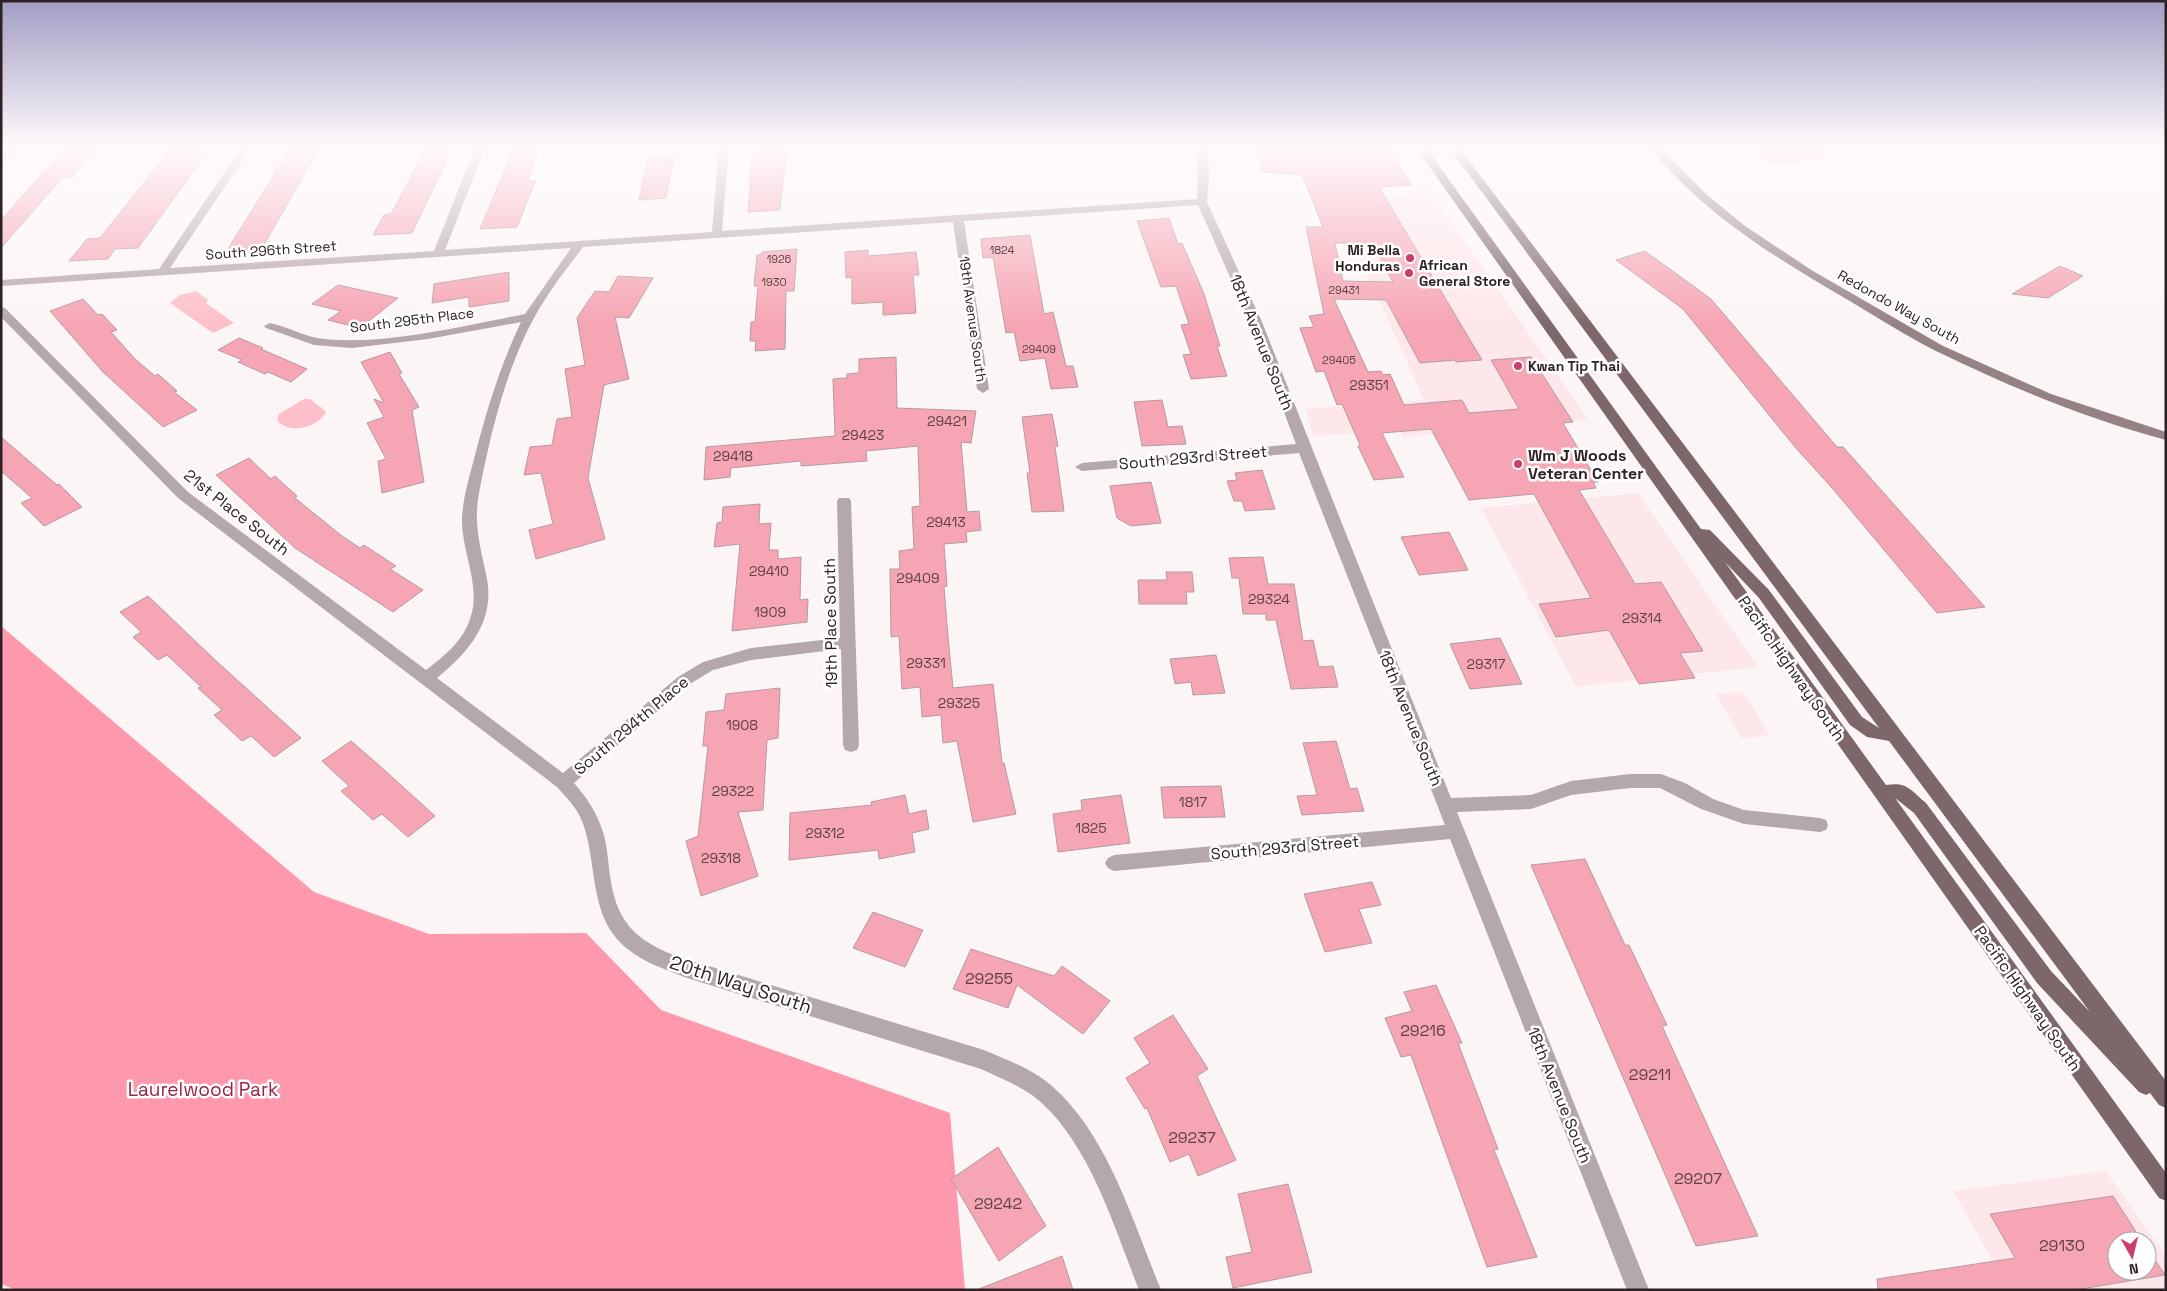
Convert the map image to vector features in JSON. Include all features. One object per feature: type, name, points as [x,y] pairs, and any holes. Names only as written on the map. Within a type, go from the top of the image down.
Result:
[{"type":"main road","name":"Pacific Highway South","points":[[1462,205],[2166,1191]]},
{"type":"main road","points":[[1497,205],[2166,1098]]},
{"type":"main road","points":[[1670,496],[1764,594],[1856,721],[1868,730],[1881,736],[1894,734]]},
{"type":"main road","points":[[1882,793],[1899,790],[1920,808],[2044,977],[2166,1107]]},
{"type":"street","points":[[162,272],[207,205]]},
{"type":"street","points":[[438,253],[457,205]]},
{"type":"street","points":[[717,234],[719,205]]},
{"type":"street","name":"South 296th Street","points":[[1,283],[1155,205]]},
{"type":"street","name":"18th Avenue South","points":[[1204,205],[1256,322],[1304,448],[1638,1290]]},
{"type":"street","name":"Redondo Way South","points":[[1713,205],[1741,228],[1809,273],[1939,348],[2047,396],[2166,436]]},
{"type":"street","name":"19th Avenue South","points":[[958,219],[983,389]]},
{"type":"street","points":[[426,678],[451,658],[469,638],[478,617],[482,600],[481,584],[469,538],[471,503],[499,388],[529,317],[580,243]]},
{"type":"street","name":"21st Place South","points":[[1,310],[183,495],[426,678]]},
{"type":"street","name":"South 295th Place","points":[[270,326],[309,340],[352,344],[428,336],[529,317]]},
{"type":"street","name":"South 293rd Street","points":[[1082,467],[1304,448]]},
{"type":"street","name":"19th Place South","points":[[844,501],[851,745]]},
{"type":"street","name":"South 294th Place","points":[[563,782],[683,681],[708,666],[751,654],[847,643]]},
{"type":"street","name":"20th Way South","points":[[426,678],[563,782],[580,802],[590,820],[597,844],[601,885],[606,904],[615,924],[628,939],[641,949],[684,968],[984,1060],[1023,1078],[1050,1098],[1065,1112],[1080,1133],[1120,1215],[1150,1290]]},
{"type":"street","points":[[1445,805],[1531,802],[1571,788],[1630,780],[1661,781],[1680,788],[1707,804],[1744,816],[1820,825]]},
{"type":"street","name":"South 293rd Street","points":[[1114,863],[1456,831]]},
{"type":"shaded area","points":[[1336,205],[1440,205],[1588,420],[1403,437],[1400,430],[1313,436],[1305,409],[1424,400]]},
{"type":"shaded area","points":[[196,291],[208,300],[206,303],[234,323],[213,333],[170,303],[180,295]]},
{"type":"shaded area","points":[[304,399],[310,399],[326,412],[322,418],[303,428],[288,427],[282,425],[277,420],[279,414]]},
{"type":"shaded area","points":[[1638,493],[1758,667],[1576,687],[1481,508]]},
{"type":"shaded area","points":[[1744,692],[1770,736],[1741,738],[1716,694]]},
{"type":"shaded area","points":[[2106,1171],[2148,1231],[2107,1231],[2107,1281],[2157,1281],[2157,1243],[2166,1256],[2166,1290],[2009,1290],[1953,1191]]},
{"type":"green space","name":"Laurelwood Park","points":[[1,626],[314,892],[429,934],[586,933],[661,1010],[950,1113],[965,1290],[16,1290],[1,1284]]},
{"type":"building","points":[[14,205],[38,205],[1,248],[1,220]]},
{"type":"building","points":[[126,205],[169,205],[138,248],[115,249],[108,259],[69,261],[87,239],[100,238]]},
{"type":"building","points":[[255,205],[287,205],[261,250],[226,252]]},
{"type":"building","points":[[396,205],[425,205],[412,233],[373,235],[384,215],[391,214]]},
{"type":"building","points":[[490,205],[526,205],[517,227],[480,229]]},
{"type":"building","points":[[749,205],[781,205],[780,210],[748,212]]},
{"type":"building","points":[[1314,205],[1390,205],[1482,360],[1420,363],[1386,300],[1334,299],[1368,372],[1381,371],[1383,375],[1390,374],[1404,405],[1462,400],[1469,413],[1519,409],[1491,360],[1531,357],[1573,422],[1563,423],[1598,482],[1593,482],[1596,488],[1579,490],[1635,584],[1661,582],[1703,651],[1680,653],[1695,678],[1639,684],[1609,630],[1556,637],[1539,604],[1591,598],[1534,494],[1469,500],[1431,429],[1382,433],[1404,477],[1374,480],[1358,446],[1360,445],[1342,404],[1337,405],[1324,371],[1316,372],[1300,328],[1314,327],[1309,316],[1324,314],[1306,227],[1323,227]],"holes":[[[1335,243],[1372,243],[1393,282],[1343,281]]]},
{"type":"building","points":[[1169,218],[1178,244],[1182,243],[1204,294],[1220,346],[1217,346],[1227,376],[1191,379],[1183,355],[1191,354],[1181,325],[1189,324],[1176,286],[1161,287],[1137,221]]},
{"type":"building","points":[[1030,235],[1044,314],[1053,312],[1066,366],[1073,366],[1078,387],[1051,389],[1045,358],[1020,361],[1014,332],[1006,333],[993,257],[983,258],[981,239]]},
{"type":"building","points":[[797,249],[794,291],[786,291],[785,349],[755,351],[756,341],[750,341],[751,322],[755,322],[758,286],[754,286],[757,255],[761,255],[762,252]]},
{"type":"building","points":[[868,250],[868,256],[916,252],[919,275],[913,275],[916,313],[883,315],[883,302],[852,304],[852,277],[846,278],[845,252]]},
{"type":"building","points":[[1645,251],[1711,299],[1837,447],[1843,447],[1985,607],[1937,613],[1833,489],[1795,447],[1683,309],[1616,260]]},
{"type":"building","points":[[2060,266],[2083,276],[2048,298],[2012,294]]},
{"type":"building","points":[[509,272],[509,301],[469,307],[469,297],[432,303],[434,284]]},
{"type":"building","points":[[618,276],[653,278],[629,318],[615,317],[629,379],[604,385],[588,478],[605,539],[536,559],[529,530],[553,524],[541,473],[524,475],[530,447],[552,445],[557,419],[572,417],[565,369],[585,365],[577,318],[595,291],[609,292]]},
{"type":"building","points":[[338,285],[398,298],[360,328],[328,320],[341,311],[312,304]]},
{"type":"building","points":[[83,299],[98,315],[102,314],[117,330],[111,332],[135,359],[155,376],[158,374],[177,391],[174,392],[197,410],[163,427],[102,371],[50,311]]},
{"type":"building","points":[[239,338],[307,369],[291,382],[268,372],[265,374],[238,362],[242,360],[218,350]]},
{"type":"building","points":[[390,352],[402,373],[399,374],[419,407],[412,410],[424,482],[382,493],[378,461],[386,459],[367,423],[384,417],[374,399],[384,403],[361,362]]},
{"type":"building","points":[[896,357],[897,408],[976,411],[971,443],[961,442],[967,512],[979,511],[981,530],[966,532],[967,542],[944,544],[947,586],[944,587],[953,688],[993,684],[1002,763],[1004,763],[1016,814],[973,822],[957,741],[943,743],[941,715],[922,717],[920,687],[902,689],[899,636],[891,637],[890,569],[900,569],[899,551],[914,549],[912,507],[920,506],[918,446],[866,451],[867,461],[801,466],[801,461],[731,468],[730,477],[704,480],[706,447],[835,436],[833,379],[847,378],[847,374],[859,373],[859,359]]},
{"type":"building","points":[[1162,400],[1168,427],[1182,426],[1186,444],[1142,446],[1134,402]]},
{"type":"building","points":[[1052,414],[1058,446],[1055,447],[1064,511],[1032,512],[1027,473],[1030,473],[1022,417]]},
{"type":"building","points":[[1,437],[57,485],[59,484],[82,507],[44,526],[21,503],[32,498],[1,471]]},
{"type":"building","points":[[249,458],[271,479],[275,476],[297,496],[295,498],[342,536],[360,548],[364,545],[396,566],[390,569],[423,590],[393,612],[295,548],[216,475]]},
{"type":"building","points":[[1262,470],[1275,509],[1245,511],[1242,501],[1234,501],[1227,481],[1237,480],[1235,473]]},
{"type":"building","points":[[1151,482],[1161,523],[1131,526],[1117,518],[1110,486]]},
{"type":"building","points":[[760,504],[759,524],[771,523],[769,550],[778,550],[778,559],[801,557],[800,600],[808,599],[807,622],[732,631],[740,544],[714,547],[717,523],[722,522],[723,507]]},
{"type":"building","points":[[1449,532],[1468,570],[1419,575],[1401,537]]},
{"type":"building","points":[[1263,557],[1268,584],[1294,584],[1303,641],[1313,640],[1319,667],[1333,666],[1338,687],[1291,689],[1276,620],[1266,620],[1266,614],[1243,614],[1239,578],[1232,578],[1229,558]]},
{"type":"building","points":[[1166,572],[1192,572],[1194,592],[1186,592],[1187,604],[1139,604],[1138,580],[1167,580]]},
{"type":"building","points":[[148,596],[301,738],[274,757],[251,736],[242,741],[214,715],[222,710],[198,688],[201,687],[167,655],[158,660],[133,637],[141,632],[120,612]]},
{"type":"building","points":[[1500,638],[1522,684],[1470,689],[1450,644]]},
{"type":"building","points":[[1216,655],[1225,693],[1193,695],[1191,682],[1175,684],[1170,659]]},
{"type":"building","points":[[780,688],[778,738],[767,740],[763,810],[738,812],[758,876],[701,896],[686,841],[698,836],[708,746],[703,746],[706,712],[724,710],[726,694]]},
{"type":"building","points":[[351,741],[435,816],[408,837],[382,814],[373,820],[341,791],[349,786],[322,761]]},
{"type":"building","points":[[1336,741],[1350,789],[1357,788],[1364,811],[1302,815],[1297,796],[1317,795],[1303,743]]},
{"type":"building","points":[[1221,786],[1225,817],[1164,818],[1161,787]]},
{"type":"building","points":[[905,795],[909,814],[926,810],[929,829],[912,833],[915,852],[879,859],[878,850],[789,860],[790,813],[872,805],[871,802]]},
{"type":"building","points":[[1121,795],[1130,843],[1058,852],[1053,814],[1082,810],[1081,800]]},
{"type":"building","points":[[1585,859],[1625,945],[1629,945],[1667,1025],[1662,1026],[1758,1236],[1696,1246],[1531,865]]},
{"type":"building","points":[[1372,882],[1381,905],[1359,909],[1372,943],[1325,952],[1304,894]]},
{"type":"building","points":[[873,912],[923,930],[905,967],[853,948]]},
{"type":"building","points":[[971,949],[1054,976],[1062,966],[1110,1001],[1083,1034],[1017,985],[1008,1008],[953,989]]},
{"type":"building","points":[[1436,985],[1462,1043],[1458,1043],[1498,1149],[1494,1150],[1537,1257],[1487,1267],[1411,1055],[1401,1057],[1385,1018],[1412,1011],[1404,992]]},
{"type":"building","points":[[1173,1015],[1208,1069],[1197,1076],[1236,1160],[1198,1176],[1189,1154],[1170,1162],[1147,1108],[1145,1109],[1126,1078],[1150,1063],[1134,1038]]},
{"type":"building","points":[[998,1147],[1046,1226],[999,1261],[951,1179]]},
{"type":"building","points":[[1288,1184],[1312,1272],[1233,1288],[1226,1257],[1252,1252],[1238,1194]]},
{"type":"building","points":[[2113,1196],[2136,1231],[2107,1231],[2107,1281],[2129,1281],[2075,1290],[1878,1290],[1877,1279],[2015,1258],[1990,1214]]},
{"type":"building","points":[[1062,1256],[1073,1290],[979,1290],[979,1289]]},
{"type":"building","points":[[2157,1263],[2165,1275],[2157,1276]]},
{"type":"place","name":"Mi Bella Honduras","points":[[1410,258]]},
{"type":"place","name":"African General Store","points":[[1409,273]]},
{"type":"place","name":"Kwan Tip Thai","points":[[1518,366]]},
{"type":"place","name":"Wm J Woods Veteran Center","points":[[1518,464]]}]
